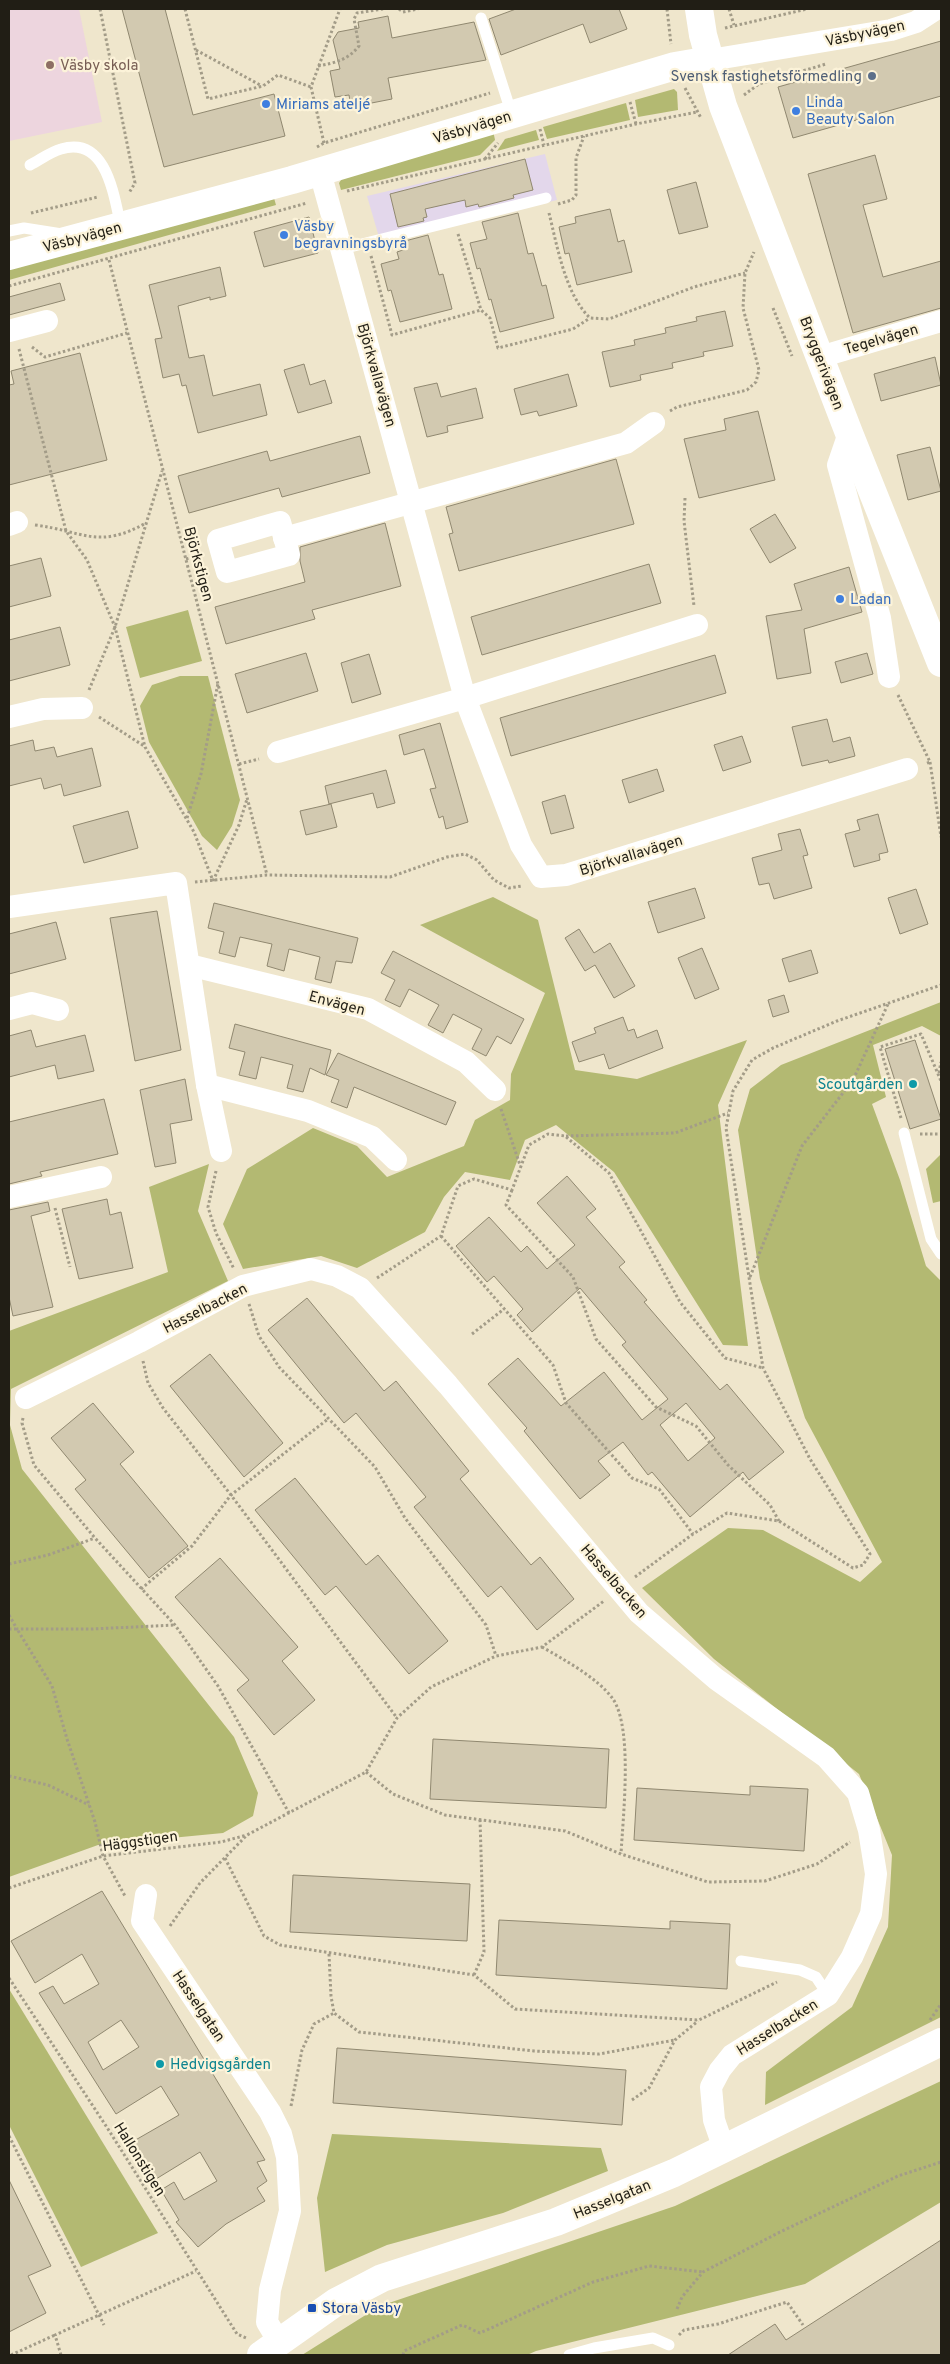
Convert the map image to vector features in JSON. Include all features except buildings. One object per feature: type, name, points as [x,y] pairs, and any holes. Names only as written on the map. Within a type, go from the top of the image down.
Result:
[{"type":"street","name":"Bryggerivägen","points":[[699,9],[706,48],[723,106],[849,433],[941,663]]},
{"type":"street","name":"Väsbyvägen","points":[[9,256],[81,237],[119,210],[315,162],[508,102],[675,66],[706,48],[891,30],[916,22],[936,9]]},
{"type":"street","name":"Björkvallavägen","points":[[315,162],[328,197],[466,698],[521,845],[541,878],[566,875],[907,769]]},
{"type":"street","points":[[13,334],[47,321]]},
{"type":"street","name":"Tegelvägen","points":[[820,357],[941,321]]},
{"type":"street","points":[[284,538],[626,443],[654,423]]},
{"type":"street","points":[[849,433],[838,465],[880,618],[889,677]]},
{"type":"street","points":[[278,752],[466,698],[697,626]]},
{"type":"street","points":[[9,718],[43,709],[82,708]]},
{"type":"street","points":[[9,907],[176,883],[207,1085],[221,1151]]},
{"type":"street","name":"Envägen","points":[[189,965],[368,1010],[466,1062],[495,1090]]},
{"type":"street","points":[[9,1009],[32,1003],[58,1010]]},
{"type":"street","points":[[207,1085],[308,1111],[372,1137],[396,1160]]},
{"type":"street","points":[[9,1197],[101,1177]]},
{"type":"street","name":"Hasselbacken","points":[[26,1398],[139,1342],[243,1286],[311,1269],[337,1276],[360,1288],[448,1384],[639,1613],[716,1679],[826,1757],[858,1793],[869,1830],[876,1874],[871,1914],[852,1957],[828,1995],[732,2055],[720,2070],[711,2087],[714,2120],[724,2149]]},
{"type":"street","points":[[142,1921],[146,1896]]},
{"type":"street","name":"Hasselgatan","points":[[142,1921],[270,2112],[281,2134],[287,2157],[290,2211],[270,2290],[264,2346]]},
{"type":"street","name":"Hasselgatan","points":[[264,2346],[336,2302],[382,2278],[556,2222],[674,2173],[941,2042]]},
{"type":"lane","points":[[480,18],[508,102]]},
{"type":"lane","points":[[30,166],[61,149],[78,148],[95,155],[107,173],[119,210]]},
{"type":"lane","points":[[342,249],[454,221],[547,203]]},
{"type":"lane","points":[[9,231],[24,228],[81,237]]},
{"type":"lane","points":[[904,1133],[931,1239],[941,1254]]},
{"type":"lane","points":[[741,1961],[800,1970],[816,1977],[828,1995]]},
{"type":"lane","points":[[569,2355],[594,2348],[653,2338],[669,2345]]},
{"type":"path","points":[[28,214],[106,195],[119,210],[135,183],[100,9]]},
{"type":"path","points":[[185,9],[208,99],[263,86],[278,75],[311,87]]},
{"type":"path","points":[[315,162],[324,142],[311,87],[340,9]]},
{"type":"path","points":[[318,66],[339,63],[359,46],[354,19],[357,14],[383,9]]},
{"type":"path","points":[[398,9],[402,12],[418,9]]},
{"type":"path","points":[[729,9],[734,25]]},
{"type":"path","points":[[662,46],[706,48],[734,25],[807,9]]},
{"type":"path","points":[[196,50],[263,86]]},
{"type":"path","points":[[740,98],[759,84],[831,62]]},
{"type":"path","points":[[629,99],[636,124]]},
{"type":"path","points":[[324,142],[448,104],[508,102]]},
{"type":"path","points":[[9,286],[109,260],[328,197],[544,145],[697,112]]},
{"type":"path","points":[[539,126],[544,145]]},
{"type":"path","points":[[584,136],[576,158],[576,195],[572,200],[547,203],[562,263],[580,308],[590,318]]},
{"type":"path","points":[[454,221],[481,310],[490,318],[498,348],[573,329],[590,318],[609,318],[694,287],[745,273]]},
{"type":"path","points":[[368,242],[392,335],[481,310]]},
{"type":"path","points":[[654,423],[677,407],[747,390],[756,382],[759,370],[743,308],[745,273],[754,252]]},
{"type":"path","name":"Björkstigen","points":[[109,260],[267,875]]},
{"type":"path","points":[[13,334],[45,357],[127,333]]},
{"type":"path","points":[[13,334],[66,531],[86,560],[115,627],[145,747],[194,832],[213,881]]},
{"type":"path","points":[[145,747],[120,729],[82,708],[115,627],[162,469]]},
{"type":"path","points":[[685,498],[684,530],[689,581],[697,626]]},
{"type":"path","points":[[13,524],[50,526],[87,537],[106,538],[127,534],[146,523]]},
{"type":"path","points":[[186,559],[197,556]]},
{"type":"path","points":[[889,677],[930,762],[941,837]]},
{"type":"path","points":[[186,819],[201,774],[218,682]]},
{"type":"path","points":[[239,764],[251,762]]},
{"type":"path","points":[[907,769],[930,762]]},
{"type":"path","points":[[213,881],[239,825],[247,796]]},
{"type":"path","points":[[176,883],[267,875],[390,877],[447,857],[464,854],[477,860],[494,880],[509,888],[524,886],[541,878]]},
{"type":"path","points":[[634,1577],[693,1534],[727,1513],[779,1522],[853,1568],[863,1565],[870,1554],[810,1460],[763,1368],[726,1128],[733,1090],[752,1060],[773,1048],[837,1021],[941,986]]},
{"type":"path","points":[[749,1279],[802,1146],[853,1080],[888,1003]]},
{"type":"path","points":[[941,1081],[921,1034],[880,1047],[900,1109],[904,1133],[941,1134]]},
{"type":"path","points":[[939,1074],[941,1062]]},
{"type":"path","points":[[495,1090],[521,1166]]},
{"type":"path","points":[[729,1113],[675,1133],[565,1136],[548,1134],[529,1146],[506,1205],[573,1277],[596,1338],[656,1407],[696,1426],[728,1465],[770,1505],[779,1522]]},
{"type":"path","points":[[565,1136],[609,1173],[680,1302],[725,1358],[763,1368]]},
{"type":"path","points":[[221,1151],[208,1207],[216,1233],[243,1286],[259,1336],[278,1367],[374,1467],[405,1518],[486,1625],[496,1656]]},
{"type":"path","points":[[360,1288],[441,1236],[458,1186],[474,1179],[512,1190]]},
{"type":"path","points":[[50,1188],[70,1267]]},
{"type":"path","points":[[441,1236],[553,1365],[566,1403],[632,1478],[659,1489],[693,1534]]},
{"type":"path","points":[[472,1334],[504,1309]]},
{"type":"path","points":[[139,1342],[148,1383],[163,1408],[231,1495],[397,1718]]},
{"type":"path","points":[[26,1398],[22,1423],[34,1464],[95,1538],[175,1624],[218,1686],[289,1813]]},
{"type":"path","points":[[141,1589],[192,1546],[231,1495],[328,1419]]},
{"type":"path","points":[[9,1564],[48,1555],[95,1538]]},
{"type":"path","points":[[157,1944],[200,1883],[247,1835],[366,1772],[397,1718],[431,1687],[496,1656],[542,1647],[605,1601]]},
{"type":"path","points":[[9,1616],[52,1686],[103,1856],[142,1921]]},
{"type":"path","points":[[9,1629],[93,1629],[175,1624]]},
{"type":"path","points":[[542,1647],[581,1670],[613,1699],[626,1737],[621,1854]]},
{"type":"path","points":[[366,1772],[393,1794],[445,1815],[566,1831],[621,1854],[708,1882],[765,1881],[816,1864],[869,1830]]},
{"type":"path","points":[[9,1776],[48,1785],[89,1806]]},
{"type":"path","points":[[474,1975],[484,1952],[480,1820]]},
{"type":"path","name":"Häggstigen","points":[[9,1888],[103,1856],[221,1842],[247,1835]]},
{"type":"path","points":[[225,1858],[264,1936],[280,1946],[474,1975],[515,2009],[699,2020]]},
{"type":"path","points":[[328,1954],[330,1996],[334,2013],[359,2032],[534,2051],[599,2054],[675,2040]]},
{"type":"path","points":[[632,2100],[649,2088],[675,2040],[699,2020],[800,1970]]},
{"type":"path","name":"Hallonstigen","points":[[9,1978],[108,2129],[196,2272],[237,2334],[264,2346]]},
{"type":"path","points":[[281,2134],[289,2119],[302,2050],[314,2024],[334,2013]]},
{"type":"path","points":[[9,2136],[104,2325]]},
{"type":"path","points":[[677,2309],[682,2297],[703,2272],[780,2232],[898,2176],[941,2162]]},
{"type":"path","points":[[403,2355],[404,2351],[462,2325],[480,2333],[592,2282],[649,2266],[703,2272]]},
{"type":"path","points":[[11,2355],[196,2272]]},
{"type":"path","points":[[669,2345],[684,2330],[718,2324],[787,2302],[803,2325]]},
{"type":"path","points":[[55,2335],[62,2355]]},
{"type":"shaded area","name":"Väsby skola","points":[[9,9],[79,9],[102,122],[9,141]]},
{"type":"shaded area","points":[[545,154],[557,200],[381,244],[367,196]]},
{"type":"green space","points":[[674,89],[677,92],[678,110],[638,117],[635,100]]},
{"type":"green space","points":[[626,103],[630,120],[547,139],[543,127]]},
{"type":"green space","points":[[493,130],[495,140],[480,155],[341,190],[339,183],[343,177]]},
{"type":"green space","points":[[536,130],[539,140],[497,151],[505,139]]},
{"type":"green space","points":[[274,198],[276,205],[9,280],[9,265]]},
{"type":"green space","points":[[188,610],[202,661],[140,678],[126,627]]},
{"type":"green space","points":[[180,676],[208,676],[240,800],[232,826],[217,850],[202,836],[149,742],[140,706],[152,685]]},
{"type":"green space","points":[[493,897],[538,920],[575,1070],[637,1079],[747,1040],[718,1105],[748,1346],[723,1345],[614,1172],[556,1125],[525,1140],[510,1180],[465,1172],[444,1197],[425,1232],[357,1268],[321,1256],[243,1269],[223,1224],[247,1169],[313,1128],[357,1146],[387,1177],[464,1146],[475,1120],[510,1100],[511,1074],[545,993],[420,925]]},
{"type":"green space","points":[[941,1002],[941,1036],[922,1026],[873,1045],[886,1097],[872,1104],[900,1180],[926,1266],[941,1281],[941,2017],[765,2105],[766,2072],[852,2007],[888,1927],[892,1855],[859,1774],[714,1659],[642,1588],[728,1528],[763,1530],[860,1582],[882,1562],[805,1418],[760,1279],[738,1130],[750,1089],[781,1065]]},
{"type":"green space","points":[[941,1154],[941,1201],[933,1203],[926,1169]]},
{"type":"green space","points":[[209,1164],[198,1211],[228,1281],[11,1389],[10,1425],[22,1469],[234,1737],[258,1793],[253,1816],[223,1833],[98,1845],[9,1877],[9,1331],[168,1272],[149,1187]]},
{"type":"green space","points":[[9,1989],[158,2233],[81,2267],[9,2125]]},
{"type":"green space","points":[[941,2081],[941,2202],[805,2284],[536,2351],[527,2355],[302,2355],[380,2306],[675,2206]]},
{"type":"green space","points":[[332,2134],[601,2148],[608,2171],[503,2213],[387,2245],[325,2272],[317,2198]]},
{"type":"place","name":"Väsby skola","points":[[50,65]]},
{"type":"place","name":"Svensk fastighetsförmedling","points":[[872,76]]},
{"type":"place","name":"Miriams ateljé","points":[[266,104]]},
{"type":"place","name":"Linda Beauty Salon","points":[[796,111]]},
{"type":"place","name":"Väsby begravningsbyrå","points":[[284,235]]},
{"type":"place","name":"Ladan","points":[[840,599]]},
{"type":"place","name":"Scoutgården","points":[[913,1084]]},
{"type":"place","name":"Hedvigsgården","points":[[160,2064]]},
{"type":"place","name":"Stora Väsby","points":[[312,2308]]}]
